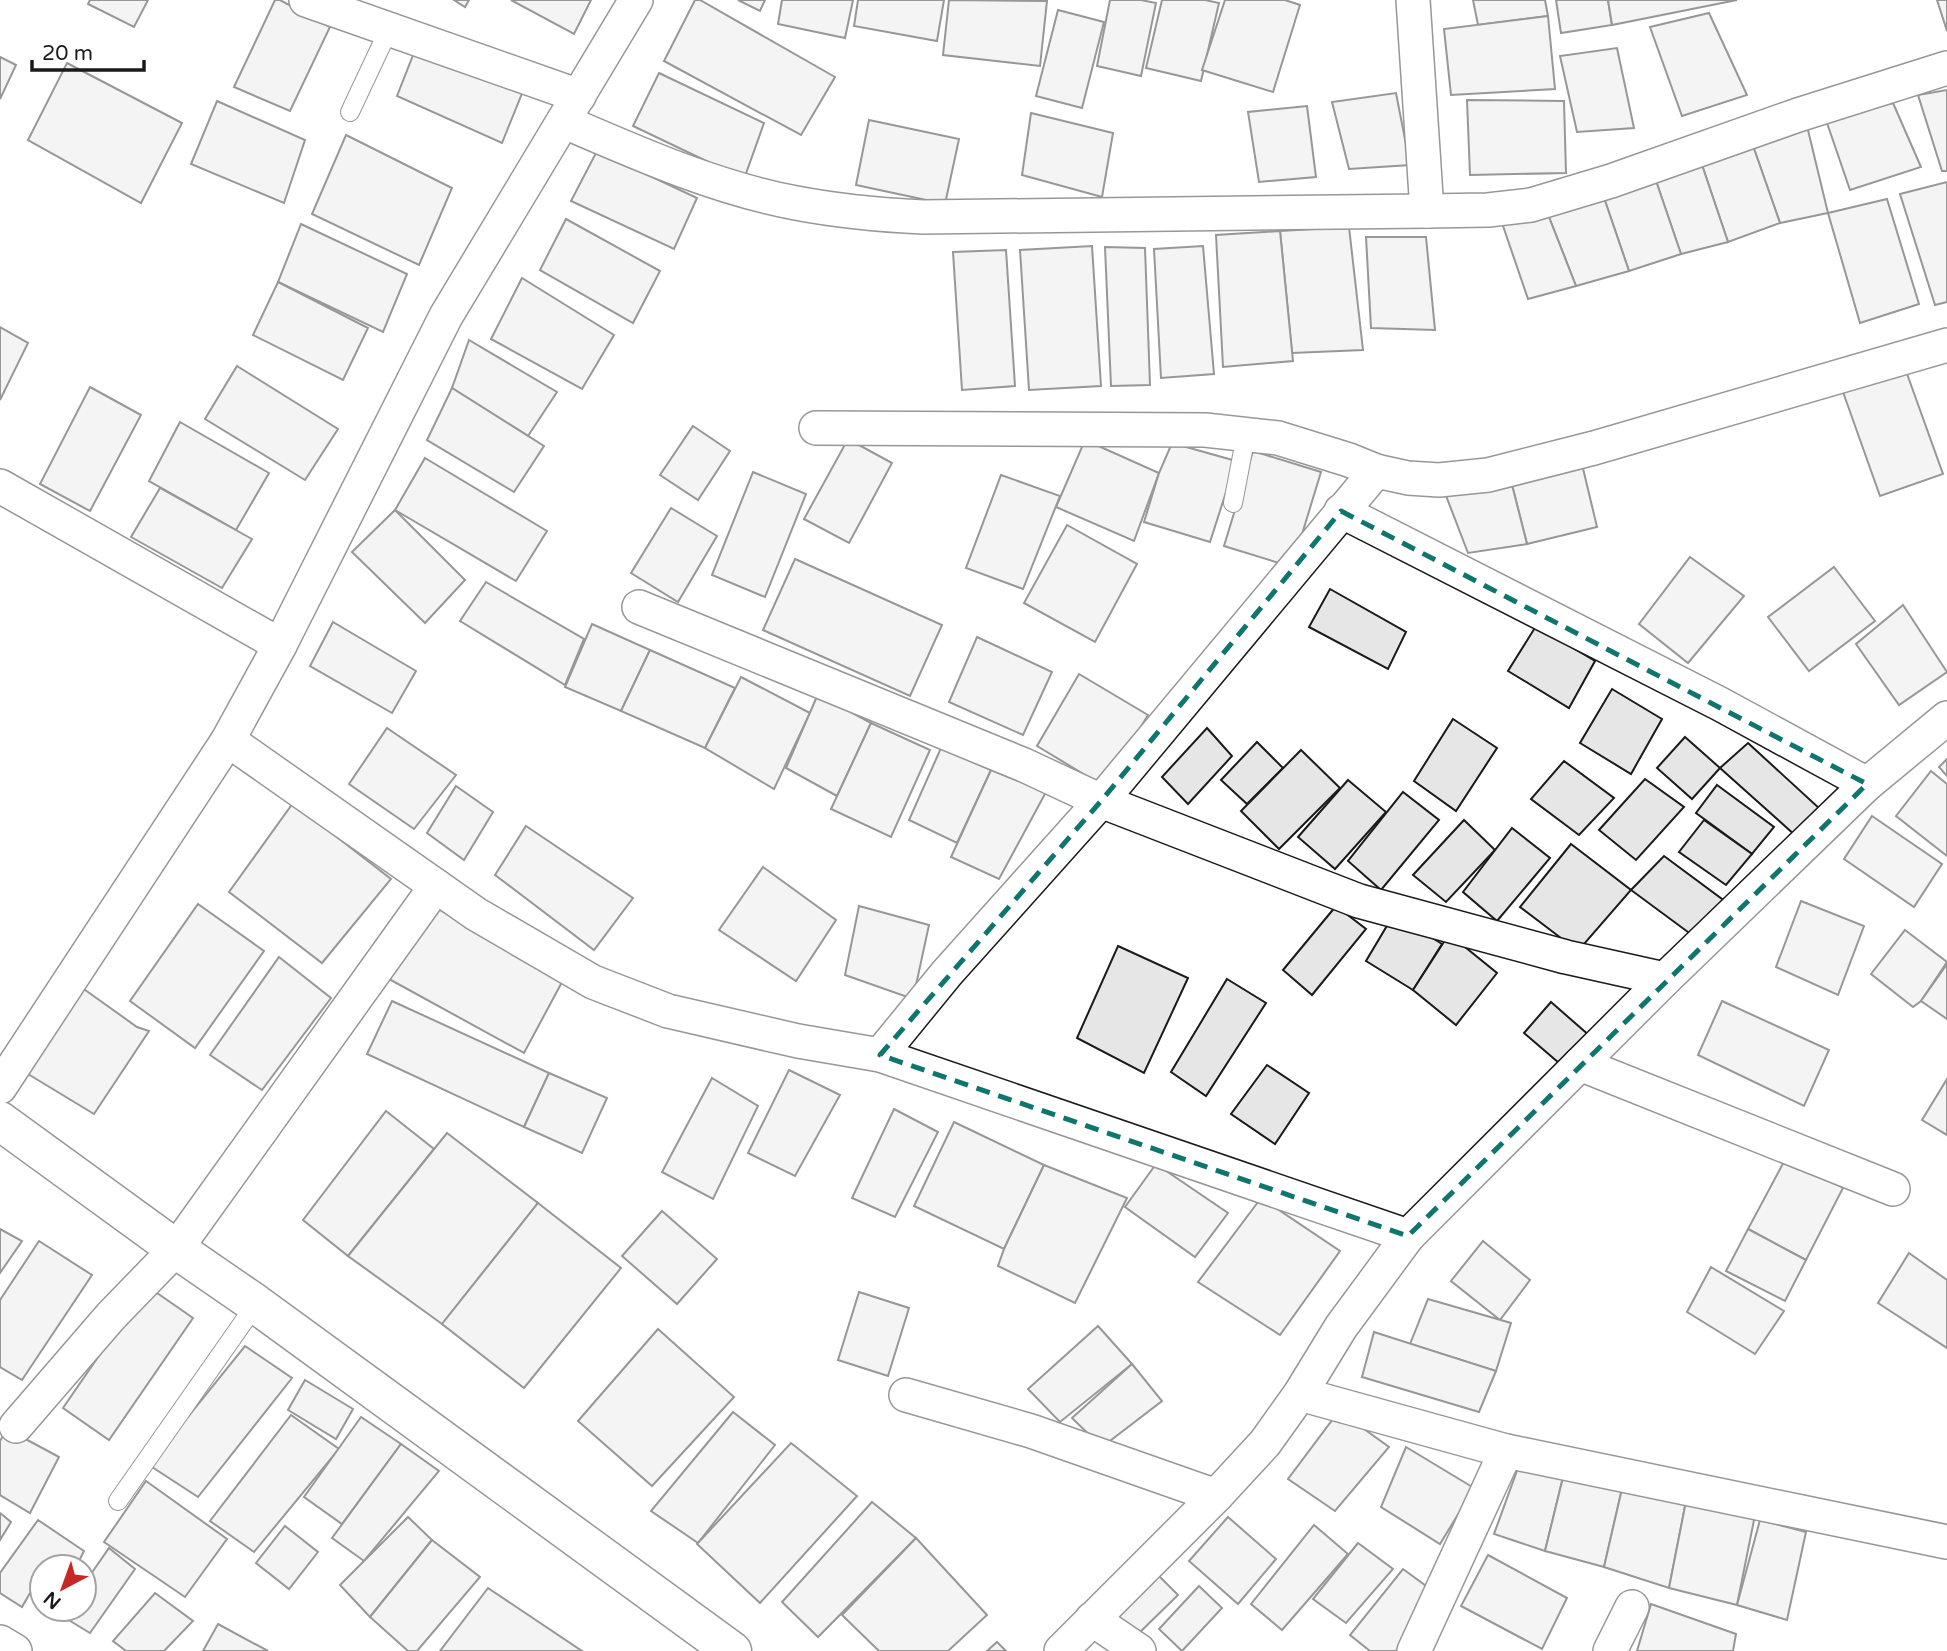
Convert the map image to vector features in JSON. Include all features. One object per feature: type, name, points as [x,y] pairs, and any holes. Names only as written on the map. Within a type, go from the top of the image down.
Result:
[{"type":"street","points":[[306,0],[389,29],[572,109],[652,159],[732,186],[793,202],[883,215],[923,217],[1488,210],[1531,205],[1611,181],[1798,115],[1947,68]]},
{"type":"street","points":[[0,1087],[228,740],[280,645],[446,316],[636,0]]},
{"type":"street","points":[[1413,0],[1427,211]]},
{"type":"street","points":[[816,428],[1205,430],[1278,438],[1376,471],[1408,478],[1439,480],[1488,475],[1594,448],[1947,345]]},
{"type":"street","points":[[880,1055],[947,973],[1101,801],[1376,471]]},
{"type":"street","points":[[0,486],[280,645]]},
{"type":"street","points":[[1341,510],[1720,704],[1867,784]]},
{"type":"street","points":[[639,607],[1024,765],[1101,801],[1359,901],[1566,957],[1665,979]]},
{"type":"street","points":[[1061,1651],[1216,1496],[1265,1443],[1300,1394],[1341,1327],[1408,1236],[1665,979],[1867,784],[1947,718]]},
{"type":"street","points":[[228,740],[476,914],[593,982],[668,1011],[798,1041],[880,1055],[1408,1236]]},
{"type":"street","points":[[16,1426],[111,1316],[176,1249],[436,886]]},
{"type":"street","points":[[1580,1064],[1893,1189]]},
{"type":"street","points":[[0,1121],[732,1651]]},
{"type":"street","points":[[1300,1394],[1506,1451],[1947,1542]]},
{"type":"street","points":[[906,1395],[1031,1432],[1216,1496]]},
{"type":"street","points":[[1414,1651],[1506,1451]]},
{"type":"street","points":[[1610,1651],[1632,1607]]},
{"type":"street","points":[[1092,1619],[1139,1651]]},
{"type":"street","points":[[0,1642],[15,1651]]},
{"type":"lane","points":[[350,112],[389,29]]},
{"type":"lane","points":[[1233,503],[1246,435]]},
{"type":"lane","points":[[118,1501],[256,1304]]},
{"type":"highlighted area","points":[[1341,511],[1867,784],[1408,1236],[880,1055],[1101,801]]},
{"type":"building","points":[[90,0],[148,0],[134,27],[88,4]]},
{"type":"building","points":[[275,0],[280,0],[330,27],[290,111],[234,87]]},
{"type":"building","points":[[454,0],[469,0],[465,7]]},
{"type":"building","points":[[511,0],[591,0],[574,34]]},
{"type":"building","points":[[695,0],[700,0],[835,77],[801,135],[664,61]]},
{"type":"building","points":[[738,0],[765,0],[760,11]]},
{"type":"building","points":[[782,0],[853,0],[845,38],[778,24]]},
{"type":"building","points":[[858,0],[944,0],[937,41],[854,26]]},
{"type":"building","points":[[949,0],[1047,1],[1040,66],[943,55]]},
{"type":"building","points":[[1110,0],[1156,3],[1141,76],[1097,66]]},
{"type":"building","points":[[1162,0],[1205,0],[1219,3],[1201,81],[1146,68]]},
{"type":"building","points":[[1225,0],[1285,0],[1300,5],[1273,92],[1202,70]]},
{"type":"building","points":[[1473,0],[1545,0],[1548,16],[1478,25]]},
{"type":"building","points":[[1556,0],[1608,0],[1612,25],[1561,33]]},
{"type":"building","points":[[1608,0],[1737,0],[1612,25]]},
{"type":"building","points":[[1937,0],[1947,0],[1947,31]]},
{"type":"building","points":[[1058,10],[1104,22],[1082,108],[1036,96]]},
{"type":"building","points":[[1709,13],[1747,95],[1682,116],[1650,27]]},
{"type":"building","points":[[1548,16],[1555,89],[1451,95],[1444,29]]},
{"type":"building","points":[[419,40],[525,86],[502,143],[397,96]]},
{"type":"building","points":[[1617,48],[1634,128],[1577,132],[1560,56]]},
{"type":"building","points":[[0,57],[16,65],[0,99]]},
{"type":"building","points":[[67,63],[182,123],[141,203],[28,140]]},
{"type":"building","points":[[659,73],[764,123],[744,179],[633,126]]},
{"type":"building","points":[[1947,90],[1947,171],[1942,171],[1918,95]]},
{"type":"building","points":[[1396,93],[1410,165],[1349,169],[1332,102]]},
{"type":"building","points":[[1467,100],[1564,101],[1566,173],[1470,175]]},
{"type":"building","points":[[217,101],[305,140],[284,203],[191,164]]},
{"type":"building","points":[[1893,103],[1921,167],[1850,190],[1826,120]]},
{"type":"building","points":[[1307,106],[1316,177],[1259,182],[1248,112]]},
{"type":"building","points":[[1031,113],[1113,133],[1102,197],[1022,175]]},
{"type":"building","points":[[869,120],[959,139],[945,204],[856,185]]},
{"type":"building","points":[[1807,126],[1828,213],[1780,223],[1752,143]]},
{"type":"building","points":[[346,135],[452,188],[419,265],[312,214]]},
{"type":"building","points":[[1752,143],[1780,223],[1728,242],[1701,162]]},
{"type":"building","points":[[597,151],[697,198],[674,249],[571,201]]},
{"type":"building","points":[[1701,162],[1728,242],[1681,254],[1654,175]]},
{"type":"building","points":[[1654,175],[1681,254],[1629,271],[1602,192]]},
{"type":"building","points":[[1947,182],[1947,302],[1935,305],[1900,194]]},
{"type":"building","points":[[1602,192],[1629,271],[1576,286],[1547,212]]},
{"type":"building","points":[[1887,199],[1919,304],[1860,323],[1828,213]]},
{"type":"building","points":[[1547,212],[1576,286],[1528,299],[1501,220]]},
{"type":"building","points":[[566,219],[660,271],[633,323],[540,270]]},
{"type":"building","points":[[301,224],[407,274],[383,332],[278,282]]},
{"type":"building","points":[[1349,227],[1363,350],[1292,353],[1280,231]]},
{"type":"building","points":[[1280,231],[1293,361],[1223,367],[1216,235]]},
{"type":"building","points":[[1366,237],[1426,237],[1435,330],[1371,328]]},
{"type":"building","points":[[1092,246],[1101,386],[1029,390],[1020,250]]},
{"type":"building","points":[[1203,246],[1214,374],[1161,378],[1154,249]]},
{"type":"building","points":[[1105,247],[1145,248],[1150,385],[1111,386]]},
{"type":"building","points":[[1006,250],[1015,386],[962,390],[953,252]]},
{"type":"building","points":[[522,278],[614,335],[582,389],[491,339]]},
{"type":"building","points":[[278,282],[368,328],[343,380],[253,335]]},
{"type":"building","points":[[0,327],[28,343],[0,400]]},
{"type":"building","points":[[469,340],[557,392],[528,436],[452,388]]},
{"type":"building","points":[[237,366],[338,429],[305,480],[205,419]]},
{"type":"building","points":[[1906,371],[1943,474],[1880,496],[1843,392]]},
{"type":"building","points":[[90,387],[141,415],[90,511],[40,484]]},
{"type":"building","points":[[452,388],[544,446],[514,492],[427,440]]},
{"type":"building","points":[[180,422],[269,473],[236,530],[149,481]]},
{"type":"building","points":[[693,426],[730,451],[698,500],[660,475]]},
{"type":"building","points":[[848,439],[892,463],[849,543],[804,519]]},
{"type":"building","points":[[1085,440],[1159,473],[1134,541],[1056,507]]},
{"type":"building","points":[[1172,443],[1236,461],[1210,542],[1144,522],[1159,473]]},
{"type":"building","points":[[1253,451],[1321,472],[1292,567],[1224,546]]},
{"type":"building","points":[[425,458],[547,531],[516,581],[395,510]]},
{"type":"building","points":[[1581,460],[1597,527],[1527,544],[1510,477]]},
{"type":"building","points":[[753,472],[806,494],[765,597],[712,575]]},
{"type":"building","points":[[1001,475],[1060,496],[1023,589],[966,568]]},
{"type":"building","points":[[1510,477],[1527,544],[1468,553],[1445,493]]},
{"type":"building","points":[[160,488],[252,539],[222,588],[131,537]]},
{"type":"building","points":[[671,508],[717,536],[678,602],[631,573]]},
{"type":"building","points":[[395,510],[465,580],[425,623],[352,552]]},
{"type":"building","points":[[1067,525],[1137,564],[1095,642],[1024,603]]},
{"type":"building","points":[[1690,557],[1744,596],[1688,663],[1639,624]]},
{"type":"building","points":[[795,559],[942,625],[910,696],[763,630]]},
{"type":"building","points":[[1834,567],[1875,621],[1809,671],[1768,617]]},
{"type":"building","points":[[486,582],[584,639],[565,685],[460,621]]},
{"type":"building","points":[[1330,589],[1406,632],[1388,669],[1309,627]]},
{"type":"building","points":[[1903,605],[1947,672],[1899,705],[1856,644]]},
{"type":"building","points":[[333,622],[416,671],[392,713],[310,666]]},
{"type":"building","points":[[592,624],[650,650],[621,711],[565,687]]},
{"type":"building","points":[[1536,626],[1595,661],[1569,708],[1508,671]]},
{"type":"building","points":[[977,637],[1052,672],[1023,735],[949,702]]},
{"type":"building","points":[[650,650],[735,688],[705,748],[621,711]]},
{"type":"building","points":[[1079,674],[1148,715],[1105,787],[1037,746]]},
{"type":"building","points":[[741,677],[810,713],[774,789],[705,748]]},
{"type":"building","points":[[1612,689],[1662,719],[1631,774],[1580,743]]},
{"type":"building","points":[[818,694],[871,723],[837,796],[786,768]]},
{"type":"building","points":[[1453,719],[1497,748],[1456,811],[1414,781]]},
{"type":"building","points":[[871,723],[930,750],[891,837],[831,809]]},
{"type":"building","points":[[387,728],[456,775],[414,829],[349,784]]},
{"type":"building","points":[[1207,728],[1232,756],[1188,804],[1162,777]]},
{"type":"building","points":[[1685,737],[1720,768],[1692,799],[1657,768]]},
{"type":"building","points":[[1257,742],[1283,768],[1247,804],[1221,780]]},
{"type":"building","points":[[1748,743],[1820,809],[1796,836],[1720,768]]},
{"type":"building","points":[[941,748],[991,770],[957,843],[909,820]]},
{"type":"building","points":[[1301,750],[1340,788],[1279,849],[1241,811]]},
{"type":"building","points":[[1947,759],[1947,776],[1939,767]]},
{"type":"building","points":[[1564,761],[1614,798],[1579,835],[1531,799]]},
{"type":"building","points":[[991,770],[1046,792],[999,879],[951,857]]},
{"type":"building","points":[[1931,771],[1947,784],[1947,856],[1896,816]]},
{"type":"building","points":[[1645,779],[1684,807],[1636,860],[1599,830]]},
{"type":"building","points":[[1348,780],[1386,812],[1335,869],[1298,837]]},
{"type":"building","points":[[1717,785],[1774,827],[1752,854],[1696,813]]},
{"type":"building","points":[[456,786],[493,812],[464,860],[427,833]]},
{"type":"building","points":[[1403,792],[1439,820],[1381,890],[1348,861]]},
{"type":"building","points":[[293,803],[391,879],[322,963],[229,892]]},
{"type":"building","points":[[1872,816],[1942,864],[1914,907],[1844,859]]},
{"type":"building","points":[[1464,820],[1495,850],[1446,902],[1413,875]]},
{"type":"building","points":[[1704,820],[1752,854],[1726,885],[1679,852]]},
{"type":"building","points":[[526,826],[633,898],[594,950],[495,875]]},
{"type":"building","points":[[1512,828],[1550,858],[1497,921],[1463,892]]},
{"type":"building","points":[[1571,844],[1631,890],[1578,951],[1520,907]]},
{"type":"building","points":[[1664,856],[1726,902],[1696,938],[1631,890]]},
{"type":"building","points":[[763,867],[836,920],[796,981],[719,930]]},
{"type":"building","points":[[1801,901],[1864,926],[1838,995],[1776,967]]},
{"type":"building","points":[[198,904],[264,951],[195,1048],[130,1001]]},
{"type":"building","points":[[430,904],[562,982],[524,1053],[389,979]]},
{"type":"building","points":[[859,906],[929,925],[913,999],[845,975]]},
{"type":"building","points":[[1336,906],[1366,929],[1312,995],[1283,970]]},
{"type":"building","points":[[1394,914],[1442,944],[1413,990],[1366,961]]},
{"type":"building","points":[[1905,930],[1947,962],[1921,1001],[1913,1007],[1871,974]]},
{"type":"building","points":[[1449,934],[1497,973],[1456,1025],[1413,990]]},
{"type":"building","points":[[1118,946],[1188,978],[1144,1073],[1077,1038]]},
{"type":"building","points":[[279,957],[331,998],[262,1090],[210,1055]]},
{"type":"building","points":[[1947,964],[1947,1019],[1921,1001]]},
{"type":"building","points":[[1227,979],[1266,1003],[1206,1096],[1171,1072]]},
{"type":"building","points":[[81,987],[137,1027],[149,1031],[94,1114],[28,1074]]},
{"type":"building","points":[[392,1001],[549,1073],[524,1127],[367,1054]]},
{"type":"building","points":[[1722,1001],[1829,1050],[1804,1106],[1698,1055]]},
{"type":"building","points":[[1551,1002],[1591,1037],[1566,1069],[1524,1033]]},
{"type":"building","points":[[1267,1065],[1309,1093],[1275,1144],[1231,1114]]},
{"type":"building","points":[[789,1070],[840,1095],[795,1176],[748,1153]]},
{"type":"building","points":[[549,1073],[607,1098],[582,1153],[524,1127]]},
{"type":"building","points":[[712,1078],[758,1106],[713,1199],[662,1172]]},
{"type":"building","points":[[1947,1079],[1947,1135],[1922,1120]]},
{"type":"building","points":[[894,1109],[938,1132],[895,1217],[852,1198]]},
{"type":"building","points":[[386,1111],[434,1149],[348,1256],[303,1220]]},
{"type":"building","points":[[954,1122],[1044,1165],[1004,1249],[914,1206]]},
{"type":"building","points":[[447,1133],[538,1203],[442,1324],[348,1256]]},
{"type":"building","points":[[1787,1156],[1843,1188],[1806,1260],[1748,1229]]},
{"type":"building","points":[[1156,1164],[1228,1213],[1195,1257],[1125,1207]]},
{"type":"building","points":[[1044,1165],[1127,1198],[1075,1303],[998,1266]]},
{"type":"building","points":[[1261,1198],[1340,1251],[1280,1335],[1198,1282]]},
{"type":"building","points":[[538,1203],[621,1268],[524,1388],[442,1324]]},
{"type":"building","points":[[662,1211],[717,1259],[677,1304],[622,1256]]},
{"type":"building","points":[[0,1229],[22,1241],[0,1273]]},
{"type":"building","points":[[1748,1229],[1806,1260],[1785,1301],[1726,1271]]},
{"type":"building","points":[[39,1241],[92,1275],[22,1380],[0,1367],[0,1300]]},
{"type":"building","points":[[1483,1241],[1530,1280],[1500,1320],[1451,1281]]},
{"type":"building","points":[[1909,1253],[1947,1280],[1947,1348],[1878,1303]]},
{"type":"building","points":[[1711,1267],[1784,1311],[1755,1354],[1687,1312]]},
{"type":"building","points":[[147,1286],[193,1318],[109,1440],[63,1408]]},
{"type":"building","points":[[859,1292],[909,1308],[888,1376],[838,1360]]},
{"type":"building","points":[[1428,1299],[1511,1323],[1496,1371],[1410,1344]]},
{"type":"building","points":[[1098,1326],[1132,1364],[1060,1422],[1028,1389]]},
{"type":"building","points":[[658,1329],[734,1397],[652,1486],[578,1421]]},
{"type":"building","points":[[1374,1332],[1496,1371],[1479,1412],[1362,1377]]},
{"type":"building","points":[[245,1346],[292,1378],[198,1497],[149,1465]]},
{"type":"building","points":[[1132,1364],[1162,1401],[1102,1447],[1072,1418]]},
{"type":"building","points":[[305,1380],[353,1409],[336,1439],[288,1410]]},
{"type":"building","points":[[1339,1411],[1389,1447],[1335,1511],[1288,1479]]},
{"type":"building","points":[[733,1412],[775,1445],[698,1543],[651,1511]]},
{"type":"building","points":[[291,1415],[339,1449],[254,1552],[210,1521]]},
{"type":"building","points":[[361,1417],[401,1444],[342,1524],[304,1497]]},
{"type":"building","points":[[7,1429],[59,1457],[30,1513],[0,1495],[0,1441]]},
{"type":"building","points":[[791,1443],[857,1496],[760,1603],[697,1544]]},
{"type":"building","points":[[401,1444],[439,1471],[364,1561],[332,1538]]},
{"type":"building","points":[[1406,1447],[1474,1488],[1440,1544],[1381,1507]]},
{"type":"building","points":[[1522,1457],[1566,1465],[1545,1551],[1494,1534]]},
{"type":"building","points":[[1566,1465],[1624,1480],[1604,1567],[1545,1551]]},
{"type":"building","points":[[1624,1480],[1688,1491],[1669,1588],[1604,1567]]},
{"type":"building","points":[[146,1481],[227,1539],[185,1597],[104,1542]]},
{"type":"building","points":[[1688,1491],[1756,1510],[1737,1605],[1669,1588]]},
{"type":"building","points":[[872,1502],[916,1538],[818,1637],[782,1602]]},
{"type":"building","points":[[0,1513],[11,1522],[0,1540]]},
{"type":"building","points":[[408,1517],[432,1540],[370,1617],[340,1585]]},
{"type":"building","points":[[1228,1517],[1276,1559],[1238,1604],[1189,1561]]},
{"type":"building","points":[[38,1520],[84,1551],[28,1553],[28,1596],[22,1607],[0,1593],[0,1573]]},
{"type":"building","points":[[1760,1520],[1806,1532],[1787,1620],[1737,1605]]},
{"type":"building","points":[[1314,1525],[1348,1554],[1282,1630],[1251,1604]]},
{"type":"building","points":[[285,1526],[318,1552],[289,1589],[256,1563]]},
{"type":"building","points":[[916,1538],[987,1615],[948,1651],[879,1651],[842,1615]]},
{"type":"building","points":[[432,1540],[480,1577],[417,1651],[408,1651],[370,1617]]},
{"type":"building","points":[[1358,1543],[1393,1569],[1346,1623],[1313,1599]]},
{"type":"building","points":[[109,1548],[135,1569],[98,1622],[98,1564]]},
{"type":"building","points":[[1488,1555],[1567,1598],[1542,1649],[1461,1606]]},
{"type":"building","points":[[1403,1569],[1437,1594],[1396,1651],[1370,1651],[1350,1635]]},
{"type":"building","points":[[1153,1570],[1178,1595],[1137,1635],[1113,1611]]},
{"type":"building","points":[[1199,1586],[1222,1608],[1182,1651],[1159,1629]]},
{"type":"building","points":[[488,1588],[582,1651],[440,1651]]},
{"type":"building","points":[[155,1593],[193,1621],[164,1651],[126,1651],[113,1641]]},
{"type":"building","points":[[1651,1604],[1736,1634],[1733,1651],[1637,1651]]},
{"type":"building","points":[[74,1623],[97,1623],[90,1633]]},
{"type":"building","points":[[218,1624],[268,1651],[203,1651]]},
{"type":"building","points":[[997,1642],[1006,1651],[987,1651]]}]
